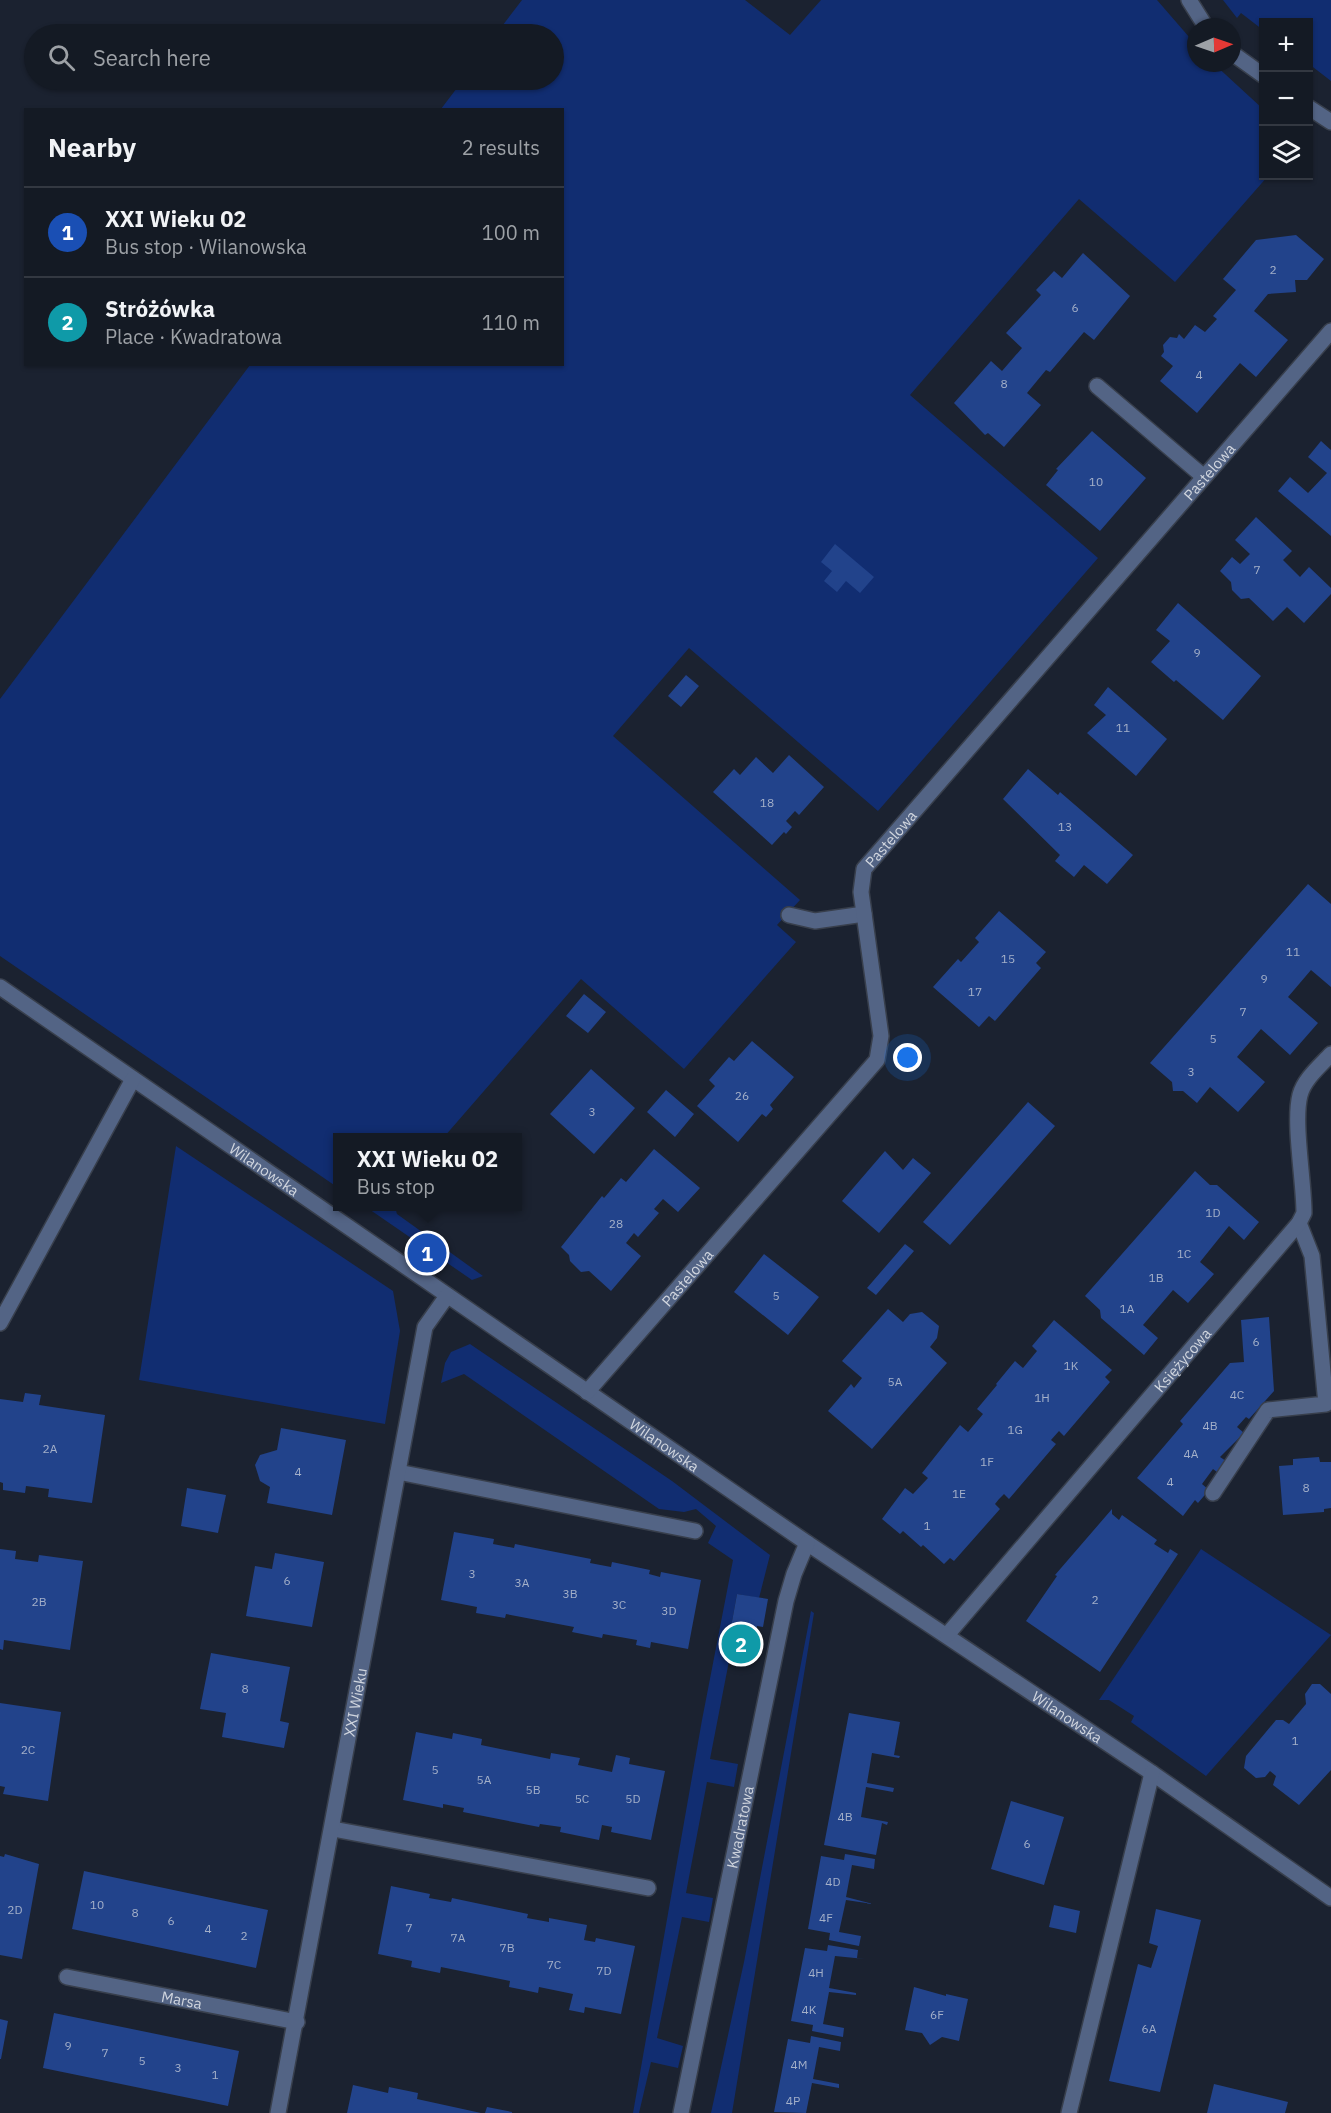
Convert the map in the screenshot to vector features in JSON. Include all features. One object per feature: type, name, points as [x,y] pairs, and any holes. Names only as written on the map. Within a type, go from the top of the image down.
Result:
[{"type":"street","points":[[1189,0],[1200,18]]},
{"type":"street","points":[[1241,60],[1259,73]]},
{"type":"street","points":[[1313,110],[1331,122]]},
{"type":"street","name":"Pastelowa","points":[[587,1392],[877,1060],[881,1036],[864,914],[861,880],[864,868],[1331,331]]},
{"type":"street","points":[[1097,386],[1204,477]]},
{"type":"street","points":[[789,915],[815,921],[864,914]]},
{"type":"street","name":"Wilanowska","points":[[0,987],[807,1543],[1152,1773],[1331,1898]]},
{"type":"street","points":[[1213,1493],[1268,1410],[1326,1404],[1312,1256],[1299,1223],[1304,1213],[1298,1112],[1300,1094],[1331,1054]]},
{"type":"street","points":[[0,1323],[133,1079]]},
{"type":"street","name":"Księżycowa","points":[[947,1635],[1299,1223]]},
{"type":"street","name":"XXI Wieku","points":[[278,2113],[297,2022],[425,1327],[447,1296]]},
{"type":"street","points":[[398,1472],[695,1531]]},
{"type":"street","name":"Kwadratowa","points":[[681,2113],[786,1601],[807,1543]]},
{"type":"street","points":[[1069,2113],[1152,1773]]},
{"type":"street","points":[[333,1829],[648,1888]]},
{"type":"street","name":"Marsa","points":[[67,1977],[297,2022]]},
{"type":"shaded area","points":[[522,0],[745,0],[790,35],[821,0],[1157,0],[1187,35],[1187,72],[1223,72],[1259,105],[1259,180],[1264,180],[1175,282],[1079,199],[910,395],[1098,558],[878,811],[689,648],[613,736],[800,900],[777,925],[796,942],[684,1069],[581,979],[447,1133],[333,1133],[333,1184],[0,956],[0,699],[249,366],[564,366],[564,108],[442,108],[455,90],[564,90],[564,24],[504,24]]},
{"type":"shaded area","points":[[1223,0],[1331,0],[1331,81],[1313,67],[1313,18],[1259,18],[1259,27],[1241,13],[1237,18]]},
{"type":"shaded area","points":[[176,1146],[393,1291],[400,1331],[385,1424],[139,1380]]},
{"type":"shaded area","points":[[372,1211],[396,1211],[397,1214],[483,1276],[472,1280]]},
{"type":"shaded area","points":[[470,1344],[672,1481],[770,1555],[759,1598],[737,1594],[725,1660],[729,1661],[710,1759],[738,1764],[734,1787],[707,1782],[686,1893],[713,1898],[709,1922],[682,1917],[657,2038],[683,2046],[678,2068],[651,2062],[639,2113],[633,2113],[702,1720],[733,1560],[708,1543],[716,1526],[696,1509],[684,1512],[659,1509],[464,1374],[441,1383],[445,1363],[451,1352]]},
{"type":"shaded area","points":[[1201,1549],[1331,1635],[1206,1776],[1131,1722],[1134,1716],[1109,1700],[1099,1700]]},
{"type":"shaded area","points":[[811,1611],[814,1613],[732,2113],[711,2113],[744,1962]]},
{"type":"building","points":[[1296,235],[1324,259],[1307,280],[1295,280],[1296,292],[1268,294],[1254,311],[1288,340],[1256,377],[1240,363],[1197,413],[1160,381],[1173,366],[1161,356],[1164,352],[1163,345],[1170,337],[1177,338],[1179,334],[1184,339],[1195,325],[1205,332],[1217,319],[1213,316],[1236,290],[1223,279],[1256,240]]},
{"type":"building","points":[[1083,253],[1130,296],[1094,340],[1084,332],[1050,372],[1046,370],[1027,393],[1041,405],[1004,447],[988,433],[985,435],[954,403],[991,361],[1002,371],[1022,348],[1006,333],[1041,295],[1036,290],[1054,271],[1062,278]]},
{"type":"building","points":[[1092,431],[1146,478],[1100,531],[1046,485],[1058,470],[1056,469]]},
{"type":"building","points":[[1321,441],[1331,450],[1331,536],[1278,491],[1290,477],[1308,493],[1327,473],[1308,457]]},
{"type":"building","points":[[1256,517],[1292,551],[1283,560],[1300,577],[1309,567],[1331,588],[1331,594],[1304,623],[1287,607],[1273,621],[1249,598],[1241,599],[1232,590],[1231,582],[1220,571],[1232,557],[1240,564],[1250,554],[1235,540]]},
{"type":"building","points":[[835,544],[874,577],[860,593],[846,581],[837,592],[824,581],[832,571],[821,562]]},
{"type":"building","points":[[1178,603],[1261,676],[1223,720],[1151,662],[1170,641],[1156,630]]},
{"type":"building","points":[[686,675],[699,686],[681,707],[668,696]]},
{"type":"building","points":[[1108,687],[1167,739],[1136,776],[1087,733],[1106,715],[1094,705]]},
{"type":"building","points":[[789,755],[824,787],[799,815],[795,811],[786,821],[792,827],[772,845],[713,792],[734,769],[740,775],[756,757],[773,773]]},
{"type":"building","points":[[1028,769],[1058,795],[1060,792],[1133,855],[1107,884],[1084,865],[1074,877],[1055,861],[1060,855],[1003,799]]},
{"type":"building","points":[[1308,884],[1331,904],[1331,987],[1311,970],[1288,997],[1318,1023],[1290,1055],[1261,1029],[1237,1057],[1265,1082],[1238,1112],[1210,1087],[1197,1103],[1183,1091],[1173,1091],[1172,1082],[1150,1063]]},
{"type":"building","points":[[999,911],[1046,952],[1036,963],[1041,968],[995,1021],[989,1016],[979,1027],[933,987],[958,959],[961,962],[979,942],[975,938]]},
{"type":"building","points":[[584,994],[606,1012],[588,1033],[566,1016]]},
{"type":"building","points":[[752,1041],[794,1077],[770,1105],[773,1109],[766,1117],[762,1114],[738,1142],[697,1106],[715,1086],[709,1080],[729,1057],[734,1061]]},
{"type":"building","points":[[591,1069],[635,1108],[594,1154],[550,1114]]},
{"type":"building","points":[[666,1090],[694,1114],[675,1137],[647,1112]]},
{"type":"building","points":[[1028,1102],[1055,1126],[950,1245],[923,1222]]},
{"type":"building","points":[[654,1149],[700,1188],[678,1212],[663,1199],[654,1209],[659,1213],[638,1237],[634,1233],[626,1243],[641,1256],[611,1291],[589,1271],[581,1272],[561,1247],[602,1196],[604,1198],[621,1178],[626,1182]]},
{"type":"building","points":[[885,1151],[903,1170],[913,1158],[931,1173],[879,1233],[842,1201]]},
{"type":"building","points":[[1195,1171],[1210,1185],[1217,1185],[1259,1222],[1244,1240],[1229,1226],[1200,1262],[1214,1274],[1188,1303],[1173,1290],[1143,1325],[1158,1338],[1144,1355],[1101,1318],[1100,1310],[1085,1296]]},
{"type":"building","points":[[905,1244],[914,1251],[876,1295],[867,1288]]},
{"type":"building","points":[[764,1254],[819,1297],[788,1335],[734,1292]]},
{"type":"building","points":[[888,1309],[903,1322],[910,1314],[922,1312],[939,1326],[937,1338],[930,1347],[947,1363],[872,1449],[828,1411],[851,1384],[854,1388],[862,1378],[842,1361]]},
{"type":"building","points":[[1269,1317],[1274,1391],[1249,1419],[1246,1417],[1237,1427],[1244,1433],[1220,1457],[1226,1461],[1217,1472],[1213,1469],[1202,1484],[1209,1490],[1198,1503],[1195,1500],[1183,1516],[1137,1478],[1183,1424],[1180,1421],[1230,1363],[1244,1362],[1241,1320]]},
{"type":"building","points":[[1054,1320],[1112,1370],[1105,1377],[1110,1382],[1064,1436],[1059,1431],[1051,1440],[1056,1444],[1009,1499],[1004,1494],[999,1499],[995,1504],[1000,1509],[954,1561],[950,1558],[944,1564],[923,1545],[921,1547],[903,1531],[900,1534],[882,1519],[905,1488],[913,1494],[928,1478],[922,1473],[960,1425],[968,1432],[983,1414],[977,1409],[996,1384],[1015,1361],[1023,1368],[1037,1351],[1032,1346]]},
{"type":"building","points":[[25,1393],[41,1395],[39,1405],[105,1415],[92,1503],[48,1497],[49,1489],[26,1486],[25,1493],[3,1490],[3,1483],[0,1482],[0,1399],[23,1402]]},
{"type":"building","points":[[281,1428],[346,1440],[332,1515],[267,1503],[270,1487],[260,1481],[255,1465],[260,1455],[277,1450]]},
{"type":"building","points":[[1319,1457],[1320,1462],[1331,1462],[1331,1508],[1324,1509],[1324,1512],[1283,1515],[1279,1466],[1293,1465],[1293,1459]]},
{"type":"building","points":[[187,1488],[226,1495],[218,1533],[181,1526]]},
{"type":"building","points":[[1112,1509],[1112,1514],[1119,1520],[1122,1515],[1157,1540],[1154,1544],[1168,1553],[1170,1549],[1178,1554],[1100,1672],[1026,1621],[1057,1576],[1055,1575]]},
{"type":"building","points":[[454,1532],[494,1539],[493,1544],[514,1548],[515,1544],[591,1559],[590,1563],[611,1567],[612,1562],[650,1570],[649,1574],[660,1577],[661,1572],[701,1580],[688,1649],[651,1642],[650,1648],[636,1645],[637,1640],[603,1634],[602,1638],[572,1632],[574,1627],[506,1614],[505,1618],[476,1613],[477,1607],[441,1600]]},
{"type":"building","points":[[0,1549],[16,1551],[15,1559],[38,1562],[39,1555],[83,1561],[70,1650],[4,1640],[3,1650],[0,1649]]},
{"type":"building","points":[[275,1553],[324,1562],[312,1627],[246,1616],[255,1566],[272,1569]]},
{"type":"building","points":[[737,1594],[768,1599],[763,1627],[757,1626],[750,1665],[725,1660]]},
{"type":"building","points":[[211,1653],[290,1667],[280,1721],[289,1723],[284,1748],[222,1737],[226,1713],[200,1709]]},
{"type":"building","points":[[1312,1684],[1320,1684],[1331,1694],[1331,1770],[1299,1805],[1273,1785],[1276,1776],[1270,1771],[1265,1777],[1256,1778],[1244,1768],[1246,1756],[1276,1720],[1283,1720],[1289,1724],[1306,1704],[1305,1694]]},
{"type":"building","points":[[0,1703],[61,1712],[48,1801],[3,1794],[5,1787],[0,1786]]},
{"type":"building","points":[[849,1713],[900,1722],[894,1755],[900,1756],[899,1758],[872,1753],[867,1783],[894,1788],[893,1792],[866,1787],[861,1817],[888,1822],[887,1825],[882,1823],[876,1855],[824,1845]]},
{"type":"building","points":[[416,1732],[452,1739],[453,1733],[482,1739],[481,1745],[550,1759],[551,1753],[580,1758],[578,1765],[612,1772],[616,1755],[630,1758],[629,1764],[665,1771],[651,1840],[611,1832],[612,1827],[602,1825],[599,1840],[560,1832],[561,1827],[540,1824],[539,1827],[463,1812],[464,1808],[443,1804],[443,1808],[403,1800]]},
{"type":"building","points":[[1011,1801],[1064,1817],[1044,1885],[991,1869]]},
{"type":"building","points":[[5,1854],[39,1864],[22,1959],[0,1955],[0,1856],[4,1857]]},
{"type":"building","points":[[845,1854],[875,1859],[874,1869],[852,1865],[846,1897],[873,1904],[846,1900],[839,1932],[861,1936],[859,1946],[829,1940],[830,1933],[808,1929],[821,1856],[844,1860]]},
{"type":"building","points":[[84,1871],[268,1910],[256,1968],[72,1929]]},
{"type":"building","points":[[391,1886],[430,1894],[429,1898],[451,1902],[452,1898],[528,1914],[527,1918],[549,1922],[549,1918],[587,1925],[584,1940],[595,1942],[596,1938],[635,1946],[621,2014],[585,2007],[584,2013],[569,2010],[573,1994],[539,1987],[538,1993],[509,1987],[510,1981],[441,1967],[440,1973],[411,1967],[412,1961],[378,1954]]},
{"type":"building","points":[[1054,1905],[1080,1911],[1076,1933],[1049,1927]]},
{"type":"building","points":[[1156,1909],[1201,1920],[1160,2092],[1109,2081],[1138,1964],[1151,1968],[1158,1946],[1149,1943]]},
{"type":"building","points":[[828,1945],[858,1950],[857,1958],[865,1959],[835,1956],[829,1988],[856,1993],[856,1995],[829,1992],[823,2024],[844,2028],[843,2037],[812,2031],[813,2025],[791,2021],[805,1948],[827,1951]]},
{"type":"building","points":[[914,1987],[946,1996],[946,1994],[968,1999],[959,2041],[942,2037],[930,2045],[922,2033],[905,2030]]},
{"type":"building","points":[[54,2013],[239,2051],[228,2106],[43,2068]]},
{"type":"building","points":[[0,2019],[8,2021],[1,2059],[0,2059]]},
{"type":"building","points":[[811,2036],[841,2042],[840,2051],[819,2047],[813,2079],[839,2084],[839,2088],[812,2083],[806,2113],[774,2112],[788,2039],[810,2043]]},
{"type":"building","points":[[1214,2084],[1288,2102],[1285,2113],[1207,2113]]},
{"type":"building","points":[[353,2085],[388,2093],[389,2087],[418,2093],[417,2099],[481,2113],[347,2113]]},
{"type":"building","points":[[487,2107],[512,2112],[512,2113],[485,2113]]},
{"type":"place","name":"XXI Wieku 02","points":[[427,1253]]},
{"type":"place","name":"Stróżówka","points":[[741,1644]]}]
